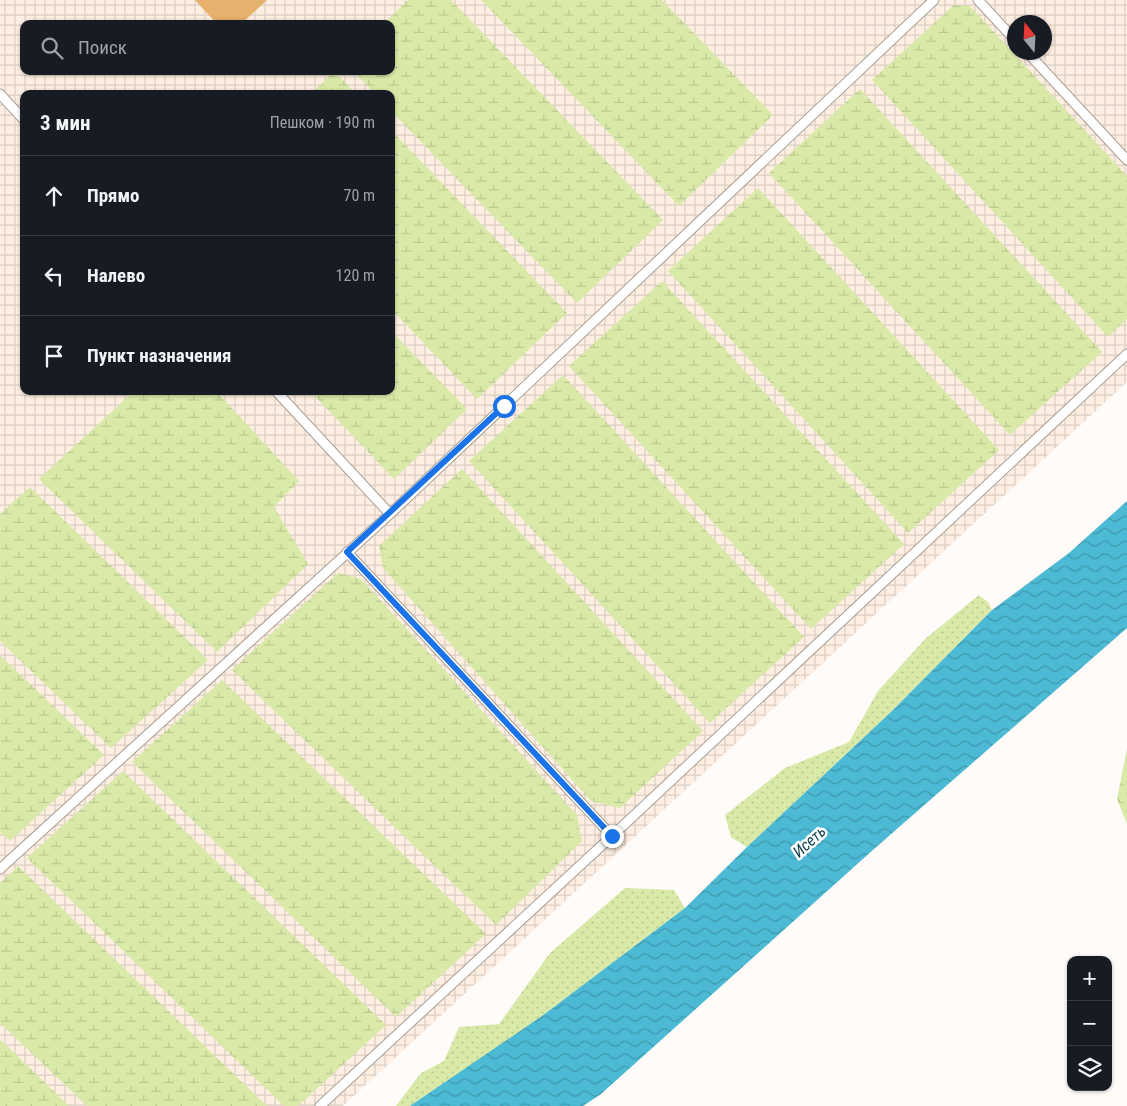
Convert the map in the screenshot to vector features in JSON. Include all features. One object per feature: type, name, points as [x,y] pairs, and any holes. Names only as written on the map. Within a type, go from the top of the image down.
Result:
[{"type":"lane","points":[[0,869],[390,514],[934,0]]},
{"type":"lane","points":[[978,0],[1007,31]]},
{"type":"lane","points":[[1034,60],[1127,160]]},
{"type":"lane","points":[[0,94],[20,116]]},
{"type":"lane","points":[[320,1106],[612,836],[1127,354]]},
{"type":"lane","points":[[280,395],[390,514]]},
{"type":"lane","points":[[347,552],[612,836]]},
{"type":"shaded area","points":[[0,0],[1127,0],[1127,382],[343,1106],[0,1106]]},
{"type":"green space","points":[[408,0],[451,0],[663,220],[577,303],[395,115],[395,90],[371,90],[357,75],[395,75],[395,20],[387,20]]},
{"type":"green space","points":[[481,0],[662,0],[773,115],[679,206]]},
{"type":"green space","points":[[954,5],[970,6],[1007,46],[1007,60],[1020,60],[1127,176],[1127,319],[1108,337],[872,80]]},
{"type":"green space","points":[[330,75],[338,75],[352,90],[315,90]]},
{"type":"green space","points":[[860,89],[1102,352],[1010,435],[769,173]]},
{"type":"green space","points":[[395,134],[567,313],[477,399],[395,313]]},
{"type":"green space","points":[[758,188],[999,450],[908,533],[668,271]]},
{"type":"green space","points":[[662,281],[904,544],[811,629],[569,366]]},
{"type":"green space","points":[[395,335],[467,409],[394,479],[314,395],[395,395]]},
{"type":"green space","points":[[563,375],[804,637],[710,723],[469,461]]},
{"type":"green space","points":[[130,395],[220,395],[299,481],[274,507],[308,564],[217,652],[39,479]]},
{"type":"green space","points":[[462,469],[703,731],[620,808],[591,801],[383,568],[379,546]]},
{"type":"green space","points":[[30,487],[208,660],[111,748],[0,641],[0,514]]},
{"type":"green space","points":[[338,573],[361,579],[577,815],[582,841],[496,925],[232,670]]},
{"type":"green space","points":[[979,595],[988,602],[992,610],[892,711],[747,847],[731,837],[725,815],[785,768],[849,742],[878,691],[925,639]]},
{"type":"green space","points":[[0,655],[104,755],[10,841],[0,832]]},
{"type":"green space","points":[[222,680],[486,934],[396,1017],[132,762]]},
{"type":"green space","points":[[1127,749],[1127,824],[1117,799]]},
{"type":"green space","points":[[123,771],[386,1025],[298,1106],[284,1106],[27,858]]},
{"type":"green space","points":[[18,866],[267,1106],[87,1106],[0,1023],[0,883]]},
{"type":"green space","points":[[625,888],[674,890],[685,908],[542,1016],[467,1068],[410,1106],[396,1106],[421,1073],[444,1061],[459,1027],[499,1024],[550,953]]},
{"type":"green space","points":[[0,1039],[69,1106],[0,1106]]},
{"type":"water","name":"Исеть","points":[[1127,501],[1127,628],[874,849],[601,1094],[583,1106],[410,1106],[542,1016],[685,908],[892,711],[992,610],[1069,553]]},
{"type":"building","points":[[195,0],[267,0],[245,20],[213,20]]},
{"type":"route","points":[[504,406],[347,552],[612,836]]}]
